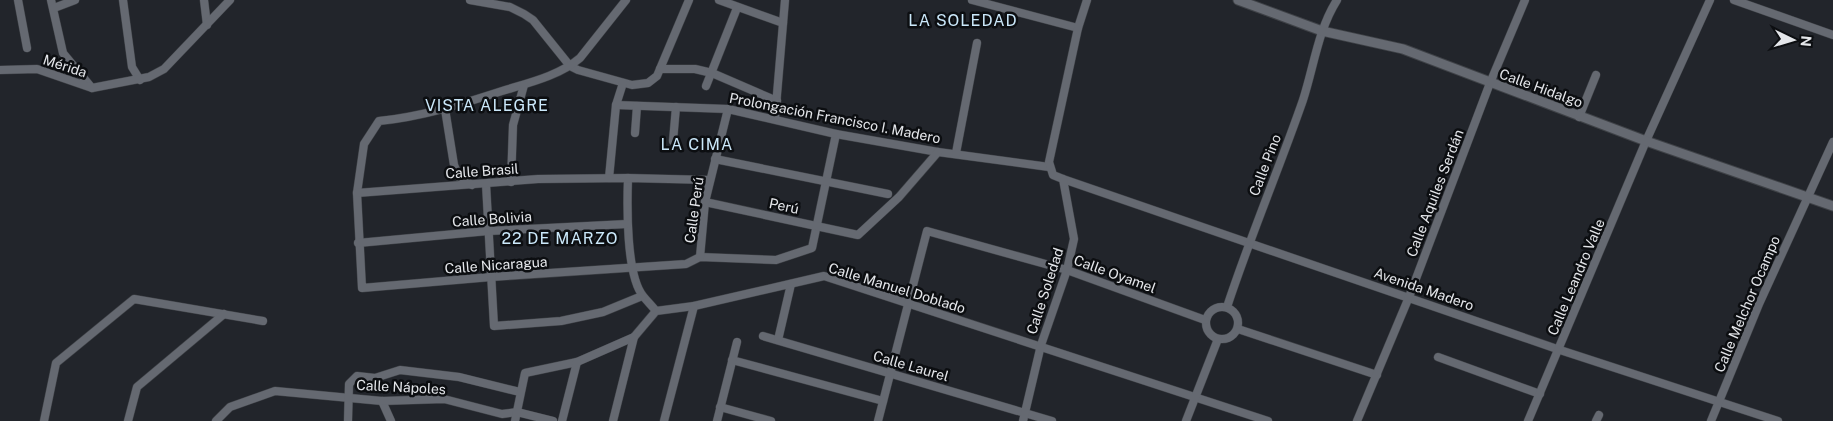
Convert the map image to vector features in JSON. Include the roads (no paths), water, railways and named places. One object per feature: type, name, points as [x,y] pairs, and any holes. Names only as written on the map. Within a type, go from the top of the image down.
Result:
[{"type":"street","points":[[18,0],[27,48]]},
{"type":"street","points":[[75,0],[52,4],[63,52],[92,88],[140,80],[164,69],[230,0]]},
{"type":"street","points":[[123,0],[132,67],[140,80]]},
{"type":"street","points":[[204,0],[207,25]]},
{"type":"street","points":[[470,0],[510,7],[524,14],[533,20],[574,68],[623,84],[632,85],[648,84],[657,76],[688,0]]},
{"type":"street","points":[[358,243],[357,193],[364,144],[379,121],[401,119],[445,109],[574,68],[626,0]]},
{"type":"street","points":[[719,0],[783,23]]},
{"type":"street","points":[[775,118],[785,0]]},
{"type":"street","points":[[972,0],[1078,28]]},
{"type":"street","points":[[1063,178],[1053,175],[1049,167],[1078,28],[1087,0]]},
{"type":"street","name":"Calle Hidalgo","points":[[1238,0],[1322,31],[1403,49],[1646,141],[1833,206]]},
{"type":"street","name":"Calle Pino","points":[[1227,307],[1248,243],[1303,100],[1322,31],[1338,0]]},
{"type":"street","name":"Calle Aquiles Serdán","points":[[1357,421],[1409,297],[1490,83],[1525,0]]},
{"type":"street","name":"Calle Leandro Valle","points":[[1528,421],[1560,350],[1646,141],[1710,0]]},
{"type":"street","points":[[1734,0],[1833,35]]},
{"type":"street","points":[[706,86],[737,8]]},
{"type":"street","points":[[956,153],[977,43]]},
{"type":"street","points":[[660,70],[695,68],[712,73],[777,101]]},
{"type":"street","name":"Mérida","points":[[0,70],[38,69],[92,88]]},
{"type":"street","points":[[1579,116],[1596,75]]},
{"type":"street","points":[[609,178],[616,105],[623,84]]},
{"type":"street","points":[[511,182],[513,125],[524,85]]},
{"type":"street","name":"Prolongación Francisco I. Madero","points":[[616,105],[728,109],[775,118],[836,134],[938,152],[1049,167]]},
{"type":"street","points":[[635,132],[637,106]]},
{"type":"street","points":[[673,141],[676,108]]},
{"type":"street","points":[[445,109],[454,165],[459,177],[472,185]]},
{"type":"street","name":"Calle Perú","points":[[700,257],[710,180],[728,109]]},
{"type":"street","points":[[700,257],[776,260],[812,248],[836,134]]},
{"type":"street","name":"Calle Melchor Ocampo","points":[[1711,421],[1833,142]]},
{"type":"street","name":"Perú","points":[[706,202],[858,235],[899,197],[938,152]]},
{"type":"street","points":[[715,159],[888,194]]},
{"type":"street","name":"Calle Brasil","points":[[357,193],[511,182],[609,178],[710,180]]},
{"type":"street","points":[[613,421],[634,337],[654,309],[644,297],[633,268],[627,224],[628,178]]},
{"type":"street","name":"Avenida Madero","points":[[1063,178],[1560,350],[1778,421]]},
{"type":"street","name":"Calle Soledad","points":[[1023,421],[1041,345],[1067,270],[1074,239],[1063,178]]},
{"type":"street","points":[[486,184],[494,326],[561,321],[603,312],[644,297]]},
{"type":"street","name":"Calle Bolivia","points":[[358,243],[488,231],[627,224]]},
{"type":"street","name":"Calle Oyamel","points":[[908,303],[927,231],[1067,270],[1205,320]]},
{"type":"street","name":"Calle Nicaragua","points":[[358,243],[362,288],[686,264],[700,257]]},
{"type":"street","name":"Calle Manuel Doblado","points":[[654,309],[694,306],[824,276],[1041,345],[1194,398],[1268,421]]},
{"type":"street","points":[[778,340],[791,284]]},
{"type":"street","points":[[44,421],[56,363],[134,299],[263,321]]},
{"type":"street","points":[[878,421],[908,303]]},
{"type":"street","points":[[664,421],[694,306]]},
{"type":"street","points":[[1227,307],[1237,316],[1238,330],[1229,338],[1218,339],[1208,332],[1205,320],[1213,308],[1227,307]]},
{"type":"street","points":[[128,421],[136,387],[224,314]]},
{"type":"street","points":[[1238,330],[1377,375]]},
{"type":"street","name":"Calle Laurel","points":[[763,336],[1052,421]]},
{"type":"street","points":[[515,421],[525,373],[577,362],[634,337]]},
{"type":"street","points":[[1186,421],[1218,339]]},
{"type":"street","points":[[717,421],[737,342]]},
{"type":"street","points":[[1438,357],[1540,394]]},
{"type":"street","points":[[732,360],[883,401]]},
{"type":"street","points":[[562,421],[577,362]]},
{"type":"street","points":[[348,421],[349,384],[357,376],[375,378],[400,370],[459,377],[520,392]]},
{"type":"street","name":"Calle Nápoles","points":[[216,421],[230,407],[275,391],[382,401],[444,399],[502,414],[517,412],[553,421]]},
{"type":"street","points":[[382,401],[390,421]]},
{"type":"street","points":[[720,407],[771,421]]},
{"type":"district","name":"LA SOLEDAD","points":[[963,20]]},
{"type":"district","name":"VISTA ALEGRE","points":[[487,105]]},
{"type":"district","name":"LA CIMA","points":[[697,144]]},
{"type":"district","name":"22 DE MARZO","points":[[560,238]]}]
